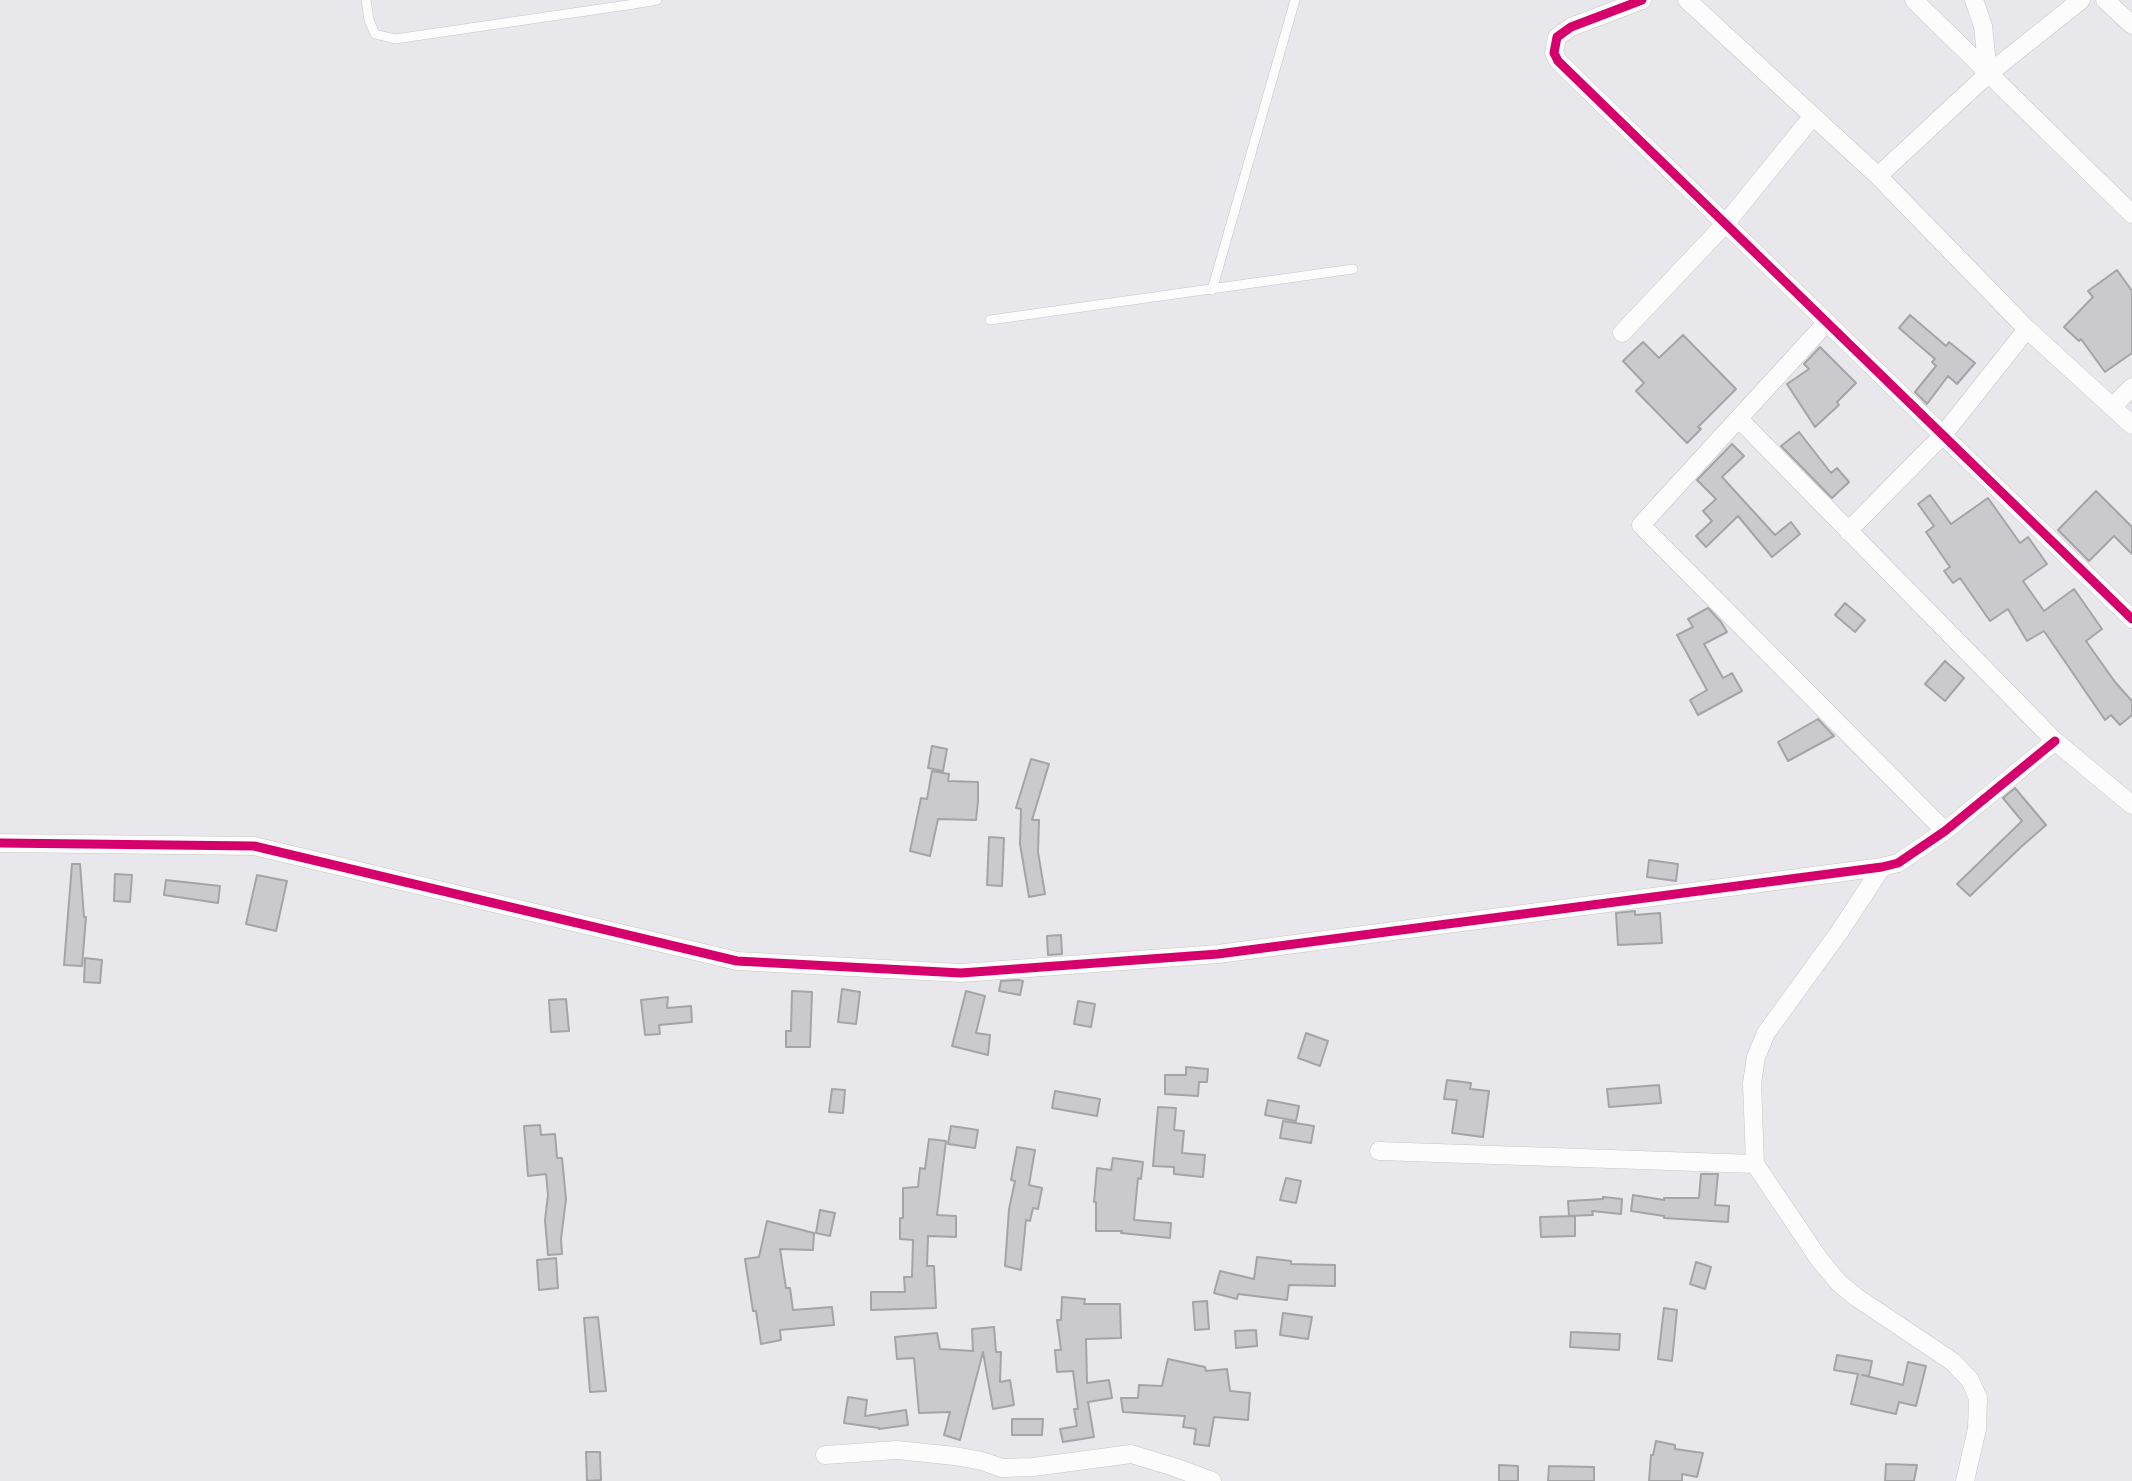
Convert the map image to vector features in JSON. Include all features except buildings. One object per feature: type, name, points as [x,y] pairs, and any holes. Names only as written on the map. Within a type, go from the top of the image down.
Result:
[{"type":"street","points":[[1642,0],[1572,27],[1558,37],[1554,53],[1558,61],[2132,619]]},
{"type":"street","points":[[1687,0],[1878,176],[2027,329],[2132,425]]},
{"type":"street","points":[[1914,0],[2132,214]]},
{"type":"street","points":[[1973,0],[1983,26],[1988,74]]},
{"type":"street","points":[[1878,176],[1988,74],[2081,0]]},
{"type":"street","points":[[2105,0],[2132,25]]},
{"type":"street","points":[[1622,333],[1726,223],[1813,116]]},
{"type":"street","points":[[1827,322],[1641,525],[1945,831]]},
{"type":"street","points":[[1848,531],[1943,435],[2027,329]]},
{"type":"street","points":[[2113,406],[2132,387]]},
{"type":"street","points":[[1739,419],[2055,741],[2132,806]]},
{"type":"street","points":[[0,843],[254,846],[737,961],[961,973],[1218,954],[1882,867],[1898,863],[1945,831],[2055,741]]},
{"type":"street","points":[[1882,867],[1766,1033],[1756,1056],[1752,1083],[1755,1164],[1819,1259],[1839,1283],[1952,1362],[1970,1380],[1978,1398],[1976,1429],[1965,1481]]},
{"type":"street","points":[[1379,1151],[1755,1164]]},
{"type":"street","points":[[825,1455],[897,1450],[955,1456],[1002,1468],[1033,1467],[1131,1454],[1212,1481]]},
{"type":"lane","points":[[366,0],[369,20],[375,34],[395,39],[657,0]]},
{"type":"lane","points":[[1212,290],[1295,0]]},
{"type":"lane","points":[[990,320],[1353,269]]},
{"type":"cycle path","points":[[1642,0],[1571,27],[1557,37],[1554,53],[1558,61],[2132,619]]},
{"type":"cycle path","points":[[0,843],[254,846],[737,961],[961,973],[1218,954],[1882,867],[1898,863],[1945,831],[2055,741]]}]
